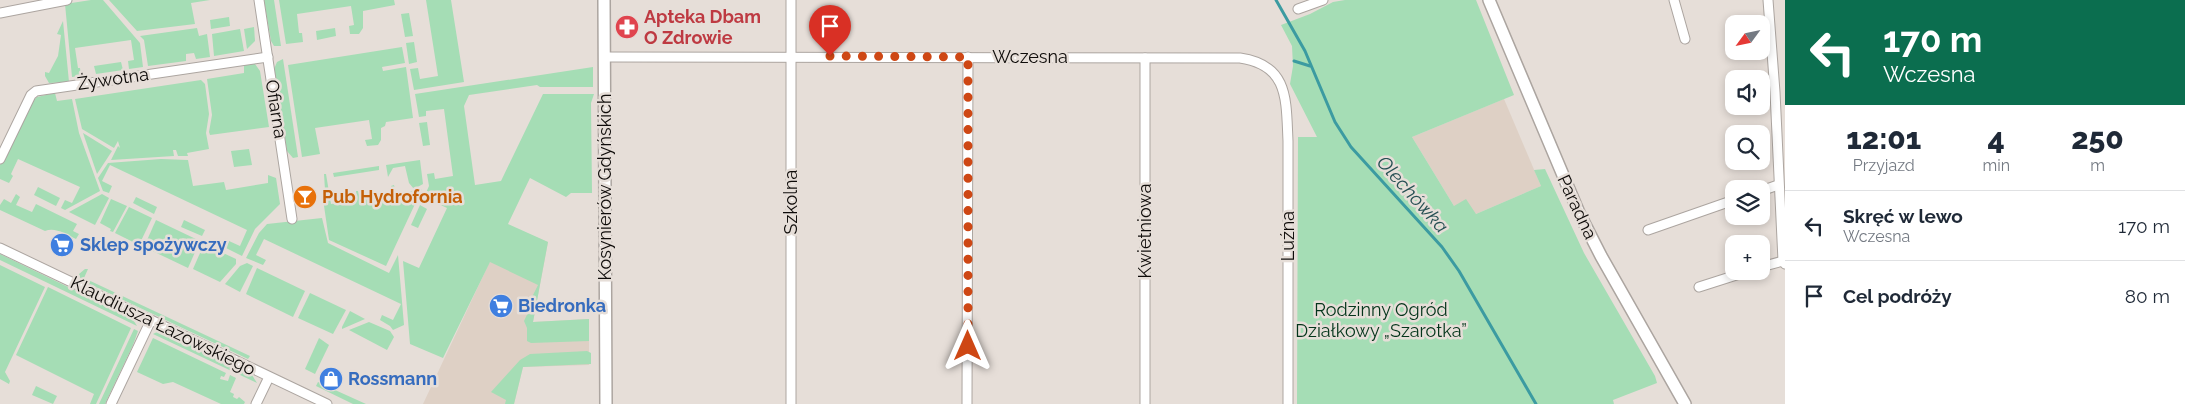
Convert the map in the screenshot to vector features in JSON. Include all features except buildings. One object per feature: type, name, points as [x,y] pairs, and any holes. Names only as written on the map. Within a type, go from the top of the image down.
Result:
[{"type":"street","points":[[0,13],[67,0]]},
{"type":"street","name":"Ofiarna","points":[[259,0],[292,219]]},
{"type":"street","name":"Kosynierów Gdyńskich","points":[[604,0],[606,404]]},
{"type":"street","name":"Szkolna","points":[[791,0],[791,404]]},
{"type":"street","points":[[1298,9],[1324,0]]},
{"type":"street","name":"Paradna","points":[[1489,0],[1579,213],[1601,256],[1685,404]]},
{"type":"street","points":[[1674,0],[1685,39]]},
{"type":"street","points":[[1768,0],[1775,92],[1778,185],[1782,196],[1784,260],[1770,264]]},
{"type":"street","name":"Żywotna","points":[[0,159],[31,95],[36,91],[268,56]]},
{"type":"street","name":"Wczesna","points":[[605,57],[1240,58],[1264,65],[1273,71]]},
{"type":"street","points":[[967,404],[968,57]]},
{"type":"street","name":"Kwietniowa","points":[[1145,58],[1145,404]]},
{"type":"street","name":"Luźna","points":[[1273,71],[1280,79],[1284,89],[1288,141],[1288,404]]},
{"type":"street","points":[[1775,92],[1785,91]]},
{"type":"street","points":[[1770,188],[1778,185]]},
{"type":"street","points":[[1648,230],[1725,203]]},
{"type":"street","name":"Klaudiusza Łazowskiego","points":[[0,248],[327,404]]},
{"type":"street","points":[[1698,287],[1725,279]]},
{"type":"street","points":[[111,404],[151,320]]},
{"type":"street","points":[[256,404],[269,377]]},
{"type":"shaded area","points":[[1504,99],[1541,186],[1476,214],[1454,206],[1412,137]]},
{"type":"shaded area","points":[[507,225],[548,242],[533,322],[589,319],[589,365],[523,367],[514,404],[423,404]]},
{"type":"green space","points":[[103,0],[140,43],[143,67],[129,69],[128,61],[134,60],[131,40],[75,48],[81,76],[72,77],[65,4]]},
{"type":"green space","points":[[109,0],[210,0],[191,3],[195,24],[137,31]]},
{"type":"green space","points":[[264,0],[274,0],[281,46],[274,46],[271,41]]},
{"type":"green space","points":[[279,0],[394,0],[395,5],[363,11],[363,28],[359,34],[350,34],[349,26],[354,25],[351,6],[297,14],[299,33],[302,33],[303,42],[286,44]]},
{"type":"green space","points":[[426,0],[451,0],[464,82],[414,90],[410,69],[418,68],[420,79],[438,76]]},
{"type":"green space","name":"Rodzinny Ogród Działkowy „Szarotka”","points":[[1345,0],[1476,0],[1514,95],[1412,137],[1454,206],[1466,199],[1476,214],[1541,186],[1534,170],[1545,169],[1584,253],[1655,376],[1657,383],[1613,400],[1614,404],[1297,404],[1298,137],[1317,137],[1290,84],[1293,66],[1292,46],[1281,25],[1310,14],[1333,2]]},
{"type":"green space","points":[[409,13],[413,36],[405,37],[401,14]]},
{"type":"green space","points":[[229,17],[230,26],[211,29],[210,20]]},
{"type":"green space","points":[[63,21],[69,82],[49,83],[45,72],[49,73],[58,56],[61,35],[57,34]]},
{"type":"green space","points":[[254,27],[255,41],[247,49],[244,29]]},
{"type":"green space","points":[[197,28],[199,36],[207,34],[210,57],[196,59],[194,53],[186,54],[186,61],[148,66],[144,40],[140,36]]},
{"type":"green space","points":[[335,28],[336,36],[317,40],[316,31]]},
{"type":"green space","points":[[240,29],[244,51],[214,56],[212,34]]},
{"type":"green space","points":[[414,42],[417,62],[409,64],[406,43]]},
{"type":"green space","points":[[402,47],[405,63],[382,67],[383,71],[406,67],[413,118],[386,122],[385,126],[381,128],[381,140],[378,145],[367,146],[365,140],[372,139],[369,120],[315,128],[320,154],[302,157],[288,65]]},
{"type":"green space","points":[[283,59],[298,157],[293,158],[287,151],[274,69],[277,62]]},
{"type":"green space","points":[[121,62],[123,70],[96,74],[94,66]]},
{"type":"green space","points":[[244,64],[255,64],[260,71],[269,127],[210,135],[212,115],[207,79],[244,73]]},
{"type":"green space","points":[[593,67],[593,87],[540,87],[537,85],[469,95],[464,106],[475,185],[501,181],[543,94],[594,94],[591,103],[592,193],[571,193],[566,197],[530,178],[508,224],[548,242],[533,322],[589,319],[589,341],[531,343],[527,341],[527,328],[524,321],[533,302],[531,299],[538,285],[490,262],[443,358],[410,344],[403,261],[419,268],[447,208],[424,197],[429,186],[427,174],[434,173],[435,179],[453,176],[444,109],[426,111],[426,116],[419,117],[415,94]]},
{"type":"green space","points":[[201,80],[205,84],[209,114],[206,133],[209,149],[187,153],[188,156],[178,156],[176,150],[173,150],[174,156],[111,160],[118,146],[120,148],[118,141],[114,148],[82,129],[75,99]]},
{"type":"green space","points":[[55,93],[57,101],[72,99],[79,133],[100,191],[65,210],[61,208],[65,200],[72,203],[80,187],[18,159],[9,183],[0,179],[0,165],[29,105],[37,97]]},
{"type":"green space","points":[[427,122],[430,145],[423,146],[419,123]]},
{"type":"green space","points":[[83,133],[112,151],[97,174]]},
{"type":"green space","points":[[249,149],[252,165],[234,167],[231,151]]},
{"type":"green space","points":[[161,159],[188,160],[193,186],[224,182],[226,190],[268,183],[268,175],[276,178],[280,204],[255,229],[242,256],[226,248],[229,241],[240,246],[247,230],[110,165],[102,181],[112,186],[109,193],[103,191],[98,178],[108,163]]},
{"type":"green space","points":[[420,160],[423,184],[414,189],[409,183],[405,166],[393,168],[388,177],[386,165]]},
{"type":"green space","points":[[379,166],[379,170],[334,177],[333,173]]},
{"type":"green space","points":[[324,174],[326,174],[331,204],[357,200],[356,191],[358,191],[360,199],[392,194],[391,186],[394,185],[396,194],[422,189],[386,266],[329,240],[323,199],[325,190]]},
{"type":"green space","points":[[38,187],[60,198],[56,206],[34,195]]},
{"type":"green space","points":[[16,194],[20,197],[16,205],[32,212],[36,204],[77,224],[73,231],[79,234],[76,239],[57,230],[45,231],[0,210],[0,205],[4,199],[11,203]]},
{"type":"green space","points":[[102,194],[109,198],[95,225],[69,212]]},
{"type":"green space","points":[[136,197],[157,207],[154,214],[133,203]]},
{"type":"green space","points":[[111,199],[127,206],[113,232],[100,223]]},
{"type":"green space","points":[[420,205],[427,209],[418,228],[411,225]]},
{"type":"green space","points":[[129,207],[152,218],[139,245],[115,233]]},
{"type":"green space","points":[[322,218],[328,243],[389,273],[398,255],[404,325],[393,330],[380,320],[382,315],[393,320],[401,304],[264,239],[256,255],[266,260],[263,265],[246,258],[259,233],[267,224]]},
{"type":"green space","points":[[156,220],[200,241],[188,268],[144,247]]},
{"type":"green space","points":[[184,220],[205,230],[202,236],[181,227]]},
{"type":"green space","points":[[204,244],[236,259],[236,264],[220,282],[193,269]]},
{"type":"green space","points":[[0,254],[132,318],[137,326],[0,260]]},
{"type":"green space","points":[[247,263],[253,266],[240,292],[225,284],[240,266]]},
{"type":"green space","points":[[0,265],[45,287],[5,372],[10,381],[9,384],[0,379]]},
{"type":"green space","points":[[257,268],[305,291],[293,317],[246,294]]},
{"type":"green space","points":[[88,269],[84,278],[250,356],[248,359],[81,280],[79,274]]},
{"type":"green space","points":[[48,287],[131,328],[96,404],[90,404],[94,394],[16,355]]},
{"type":"green space","points":[[310,293],[346,310],[333,334],[298,318]]},
{"type":"green space","points":[[350,311],[365,319],[342,329],[342,327]]},
{"type":"green space","points":[[369,322],[390,331],[394,337],[387,350],[349,330]]},
{"type":"green space","points":[[134,329],[138,331],[133,345],[105,404],[99,404]]},
{"type":"green space","points":[[164,332],[252,375],[257,383],[153,334]]},
{"type":"green space","points":[[153,338],[226,373],[220,379],[228,381],[230,375],[236,378],[230,392],[234,394],[233,397],[237,399],[239,397],[245,402],[244,404],[221,404],[173,382],[163,384],[137,372]]},
{"type":"green space","points":[[319,338],[329,345],[315,374],[305,369]]},
{"type":"green space","points":[[587,351],[591,353],[591,364],[523,367],[514,404],[505,404],[506,400],[491,392],[520,360],[530,354]]},
{"type":"green space","points":[[318,382],[366,404],[353,404],[316,386]]},
{"type":"green space","points":[[36,386],[57,396],[53,404],[32,395]]},
{"type":"waterway","name":"Olechówka","points":[[1276,0],[1305,51],[1335,122],[1351,147],[1442,247],[1459,271],[1536,404]]},
{"type":"waterway","points":[[1294,61],[1310,66]]},
{"type":"place","name":"Apteka Dbam O Zdrowie","points":[[627,27]]},
{"type":"place","name":"Pub Hydrofornia","points":[[305,197]]},
{"type":"place","name":"Sklep spożywczy","points":[[62,245]]},
{"type":"place","name":"Biedronka","points":[[501,306]]},
{"type":"place","name":"Rossmann","points":[[331,379]]},
{"type":"route","points":[[830,56],[968,57],[968,346]]}]
